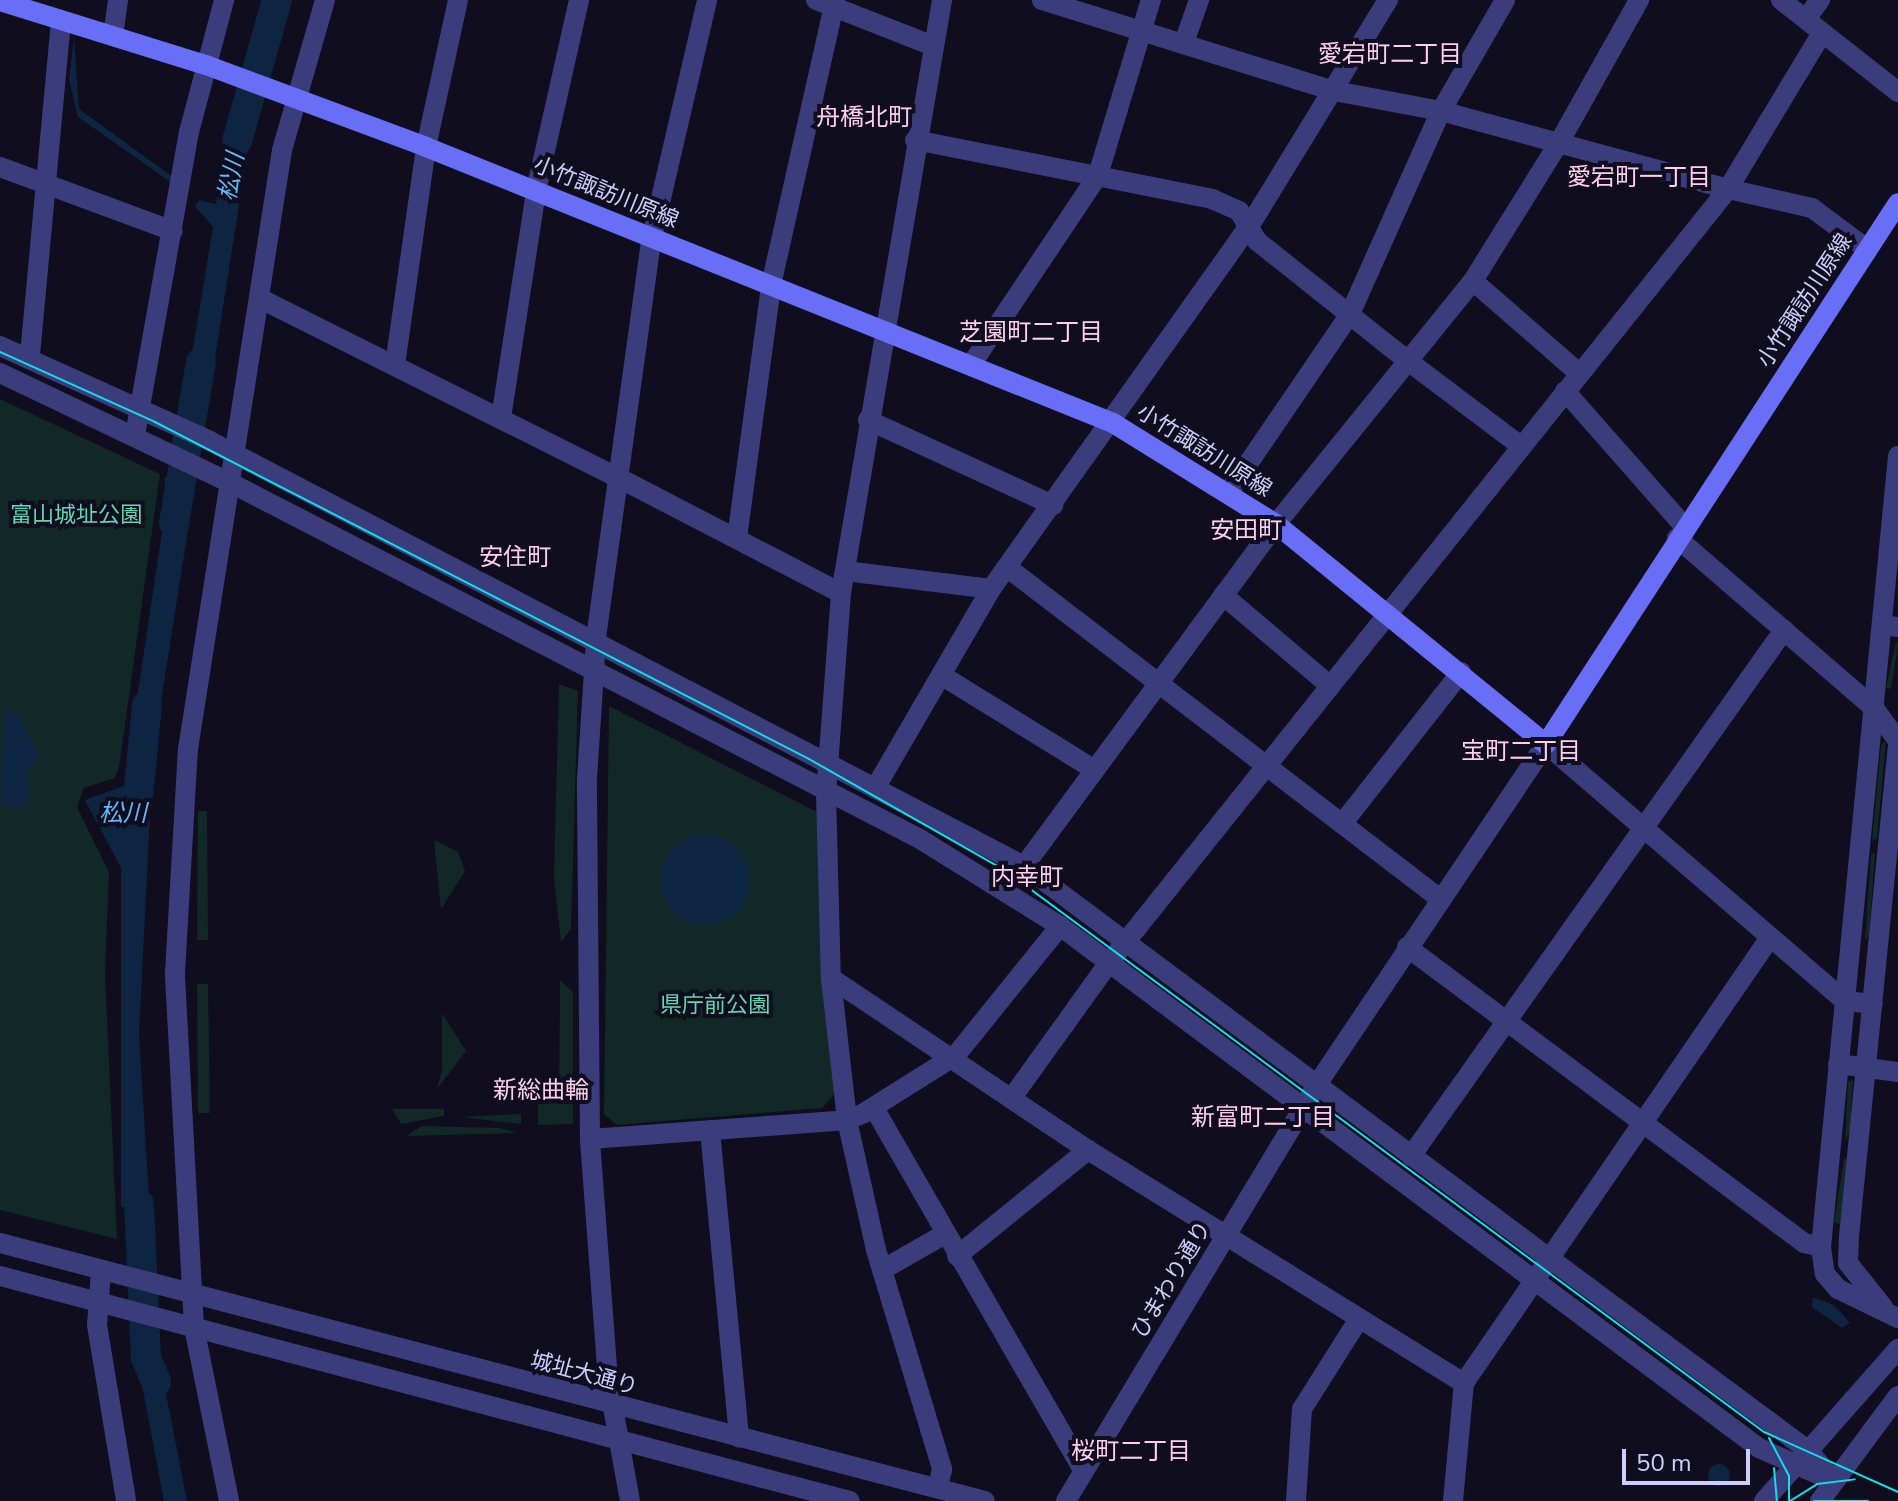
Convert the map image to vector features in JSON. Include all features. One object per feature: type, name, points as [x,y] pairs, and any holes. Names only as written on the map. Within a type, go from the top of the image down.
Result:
[{"type":"main road","points":[[14,3],[211,68]]},
{"type":"main road","name":"小竹諏訪川原線","points":[[211,68],[426,147],[1113,423],[1276,524],[1546,744],[1898,203]]},
{"type":"street","points":[[113,36],[118,0]]},
{"type":"street","points":[[142,439],[149,411],[173,231],[224,0]]},
{"type":"street","points":[[229,1501],[180,1290],[177,899],[195,693],[259,298],[294,98],[325,0]]},
{"type":"street","points":[[395,365],[426,147],[458,0]]},
{"type":"street","points":[[501,418],[536,191],[579,0]]},
{"type":"street","points":[[630,1501],[613,1407],[590,1139],[587,779],[596,638],[652,237],[707,0]]},
{"type":"street","points":[[938,1488],[942,1469],[882,1270],[847,1120],[831,978],[826,793],[841,593],[882,330],[931,45],[942,0]]},
{"type":"street","points":[[971,365],[1098,175],[1151,0]]},
{"type":"street","points":[[1184,43],[1199,0]]},
{"type":"street","points":[[877,785],[991,589],[1113,423],[1250,225],[1388,0]]},
{"type":"street","points":[[1228,493],[1350,314],[1441,111],[1505,0]]},
{"type":"street","points":[[1024,866],[1276,524],[1473,281],[1560,141],[1639,0]]},
{"type":"street","points":[[1781,0],[1898,92]]},
{"type":"street","points":[[1806,19],[1820,0]]},
{"type":"street","points":[[737,538],[771,285],[828,2],[931,45]]},
{"type":"street","points":[[1053,2],[1334,91],[1441,111],[1728,189],[1812,208],[1867,249]]},
{"type":"street","points":[[30,355],[41,180],[61,21]]},
{"type":"street","points":[[1011,1099],[1108,964],[1728,189],[1822,33]]},
{"type":"street","points":[[915,140],[1212,199],[1250,225],[1257,241],[1521,446]]},
{"type":"street","points":[[0,167],[173,231]]},
{"type":"street","points":[[1473,281],[1579,373]]},
{"type":"street","points":[[259,298],[841,593]]},
{"type":"street","points":[[0,346],[30,355],[210,441],[596,638],[1024,866],[1809,1451],[1833,1481]]},
{"type":"street","points":[[0,373],[229,482],[920,839],[1060,926],[1303,1109],[1794,1469],[1833,1481]]},
{"type":"street","points":[[1565,391],[1681,533],[1784,630],[1874,708],[1898,741]]},
{"type":"street","points":[[868,420],[1053,505]]},
{"type":"street","points":[[1890,1313],[1870,1309],[1838,1289],[1825,1274],[1821,1247],[1874,708],[1890,626],[1898,456]]},
{"type":"street","points":[[1008,568],[1439,898]]},
{"type":"street","points":[[845,571],[991,589]]},
{"type":"street","points":[[1223,595],[1329,685]]},
{"type":"street","points":[[1411,1156],[1784,630]]},
{"type":"street","points":[[1342,824],[1461,672]]},
{"type":"street","points":[[941,675],[1093,769]]},
{"type":"street","points":[[1546,744],[1646,823],[1769,939],[1845,1001],[1873,1004]]},
{"type":"street","name":"ひまわり通り","points":[[1066,1501],[1318,1083],[1439,898],[1546,744]]},
{"type":"street","points":[[1890,1313],[1848,1263],[1898,748]]},
{"type":"street","points":[[590,1139],[847,1120],[874,1108],[949,1060],[1060,926]]},
{"type":"street","points":[[1453,1501],[1464,1383],[1769,939]]},
{"type":"street","points":[[1407,947],[1510,1018],[1646,1119],[1804,1243],[1821,1247]]},
{"type":"street","points":[[831,978],[949,1060],[1088,1150],[1464,1383]]},
{"type":"street","points":[[1838,1064],[1898,1072]]},
{"type":"street","points":[[874,1108],[943,1235],[1084,1471]]},
{"type":"street","points":[[710,1130],[739,1438]]},
{"type":"street","points":[[957,1256],[1088,1150]]},
{"type":"street","points":[[882,1270],[943,1235]]},
{"type":"street","name":"城址大通り","points":[[0,1243],[613,1407],[985,1501]]},
{"type":"street","points":[[110,1274],[95,1300],[126,1501]]},
{"type":"street","points":[[0,1276],[850,1501]]},
{"type":"street","points":[[1296,1501],[1302,1409],[1359,1319]]},
{"type":"street","points":[[1764,1501],[1898,1349]]},
{"type":"street","points":[[1820,1501],[1898,1396]]},
{"type":"green space","name":"富山城址公園","points":[[0,399],[160,474],[119,767],[115,778],[84,788],[77,807],[109,872],[105,974],[117,1239],[0,1210]]},
{"type":"green space","points":[[1896,642],[1898,644],[1891,689],[1886,688]]},
{"type":"green space","points":[[559,684],[578,691],[571,929],[561,942],[554,878]]},
{"type":"green space","name":"県庁前公園","points":[[609,706],[817,812],[836,1092],[822,1108],[617,1125],[604,1114]]},
{"type":"green space","points":[[1886,741],[1877,838],[1872,841],[1881,745]]},
{"type":"green space","points":[[198,811],[207,811],[208,940],[197,940]]},
{"type":"green space","points":[[434,840],[458,852],[465,871],[441,909]]},
{"type":"green space","points":[[1875,853],[1869,936],[1865,940],[1871,855]]},
{"type":"green space","points":[[560,980],[573,992],[573,1124],[538,1125],[538,1104],[559,1103]]},
{"type":"green space","points":[[197,984],[208,984],[210,1113],[198,1113]]},
{"type":"green space","points":[[442,1013],[466,1051],[437,1089],[442,1070]]},
{"type":"green space","points":[[1853,1080],[1850,1132],[1845,1140],[1848,1081]]},
{"type":"green space","points":[[392,1109],[444,1109],[444,1116],[401,1124]]},
{"type":"green space","points":[[521,1114],[521,1124],[462,1117]]},
{"type":"green space","points":[[422,1126],[500,1128],[517,1133],[406,1136]]},
{"type":"green space","points":[[1844,1158],[1847,1160],[1840,1225],[1834,1222]]},
{"type":"water","points":[[263,0],[289,0],[263,64],[248,61]]},
{"type":"water","points":[[74,39],[79,109],[173,177],[172,183],[78,117],[69,79]]},
{"type":"water","name":"松川","points":[[236,99],[254,110],[207,409],[185,397],[213,227],[195,206],[199,200],[216,204]]},
{"type":"water","name":"松川","points":[[164,477],[194,492],[154,746],[130,744],[167,499]]},
{"type":"water","points":[[5,710],[19,714],[39,758],[26,773],[31,797],[21,809],[0,805]]},
{"type":"water","name":"松川","points":[[131,756],[153,758],[139,1034],[152,1248],[133,1242],[130,1208],[121,1207],[121,868],[85,800],[124,786]]},
{"type":"water","points":[[705,835],[722,838],[737,848],[747,863],[750,880],[747,897],[737,912],[722,922],[705,925],[688,922],[673,912],[663,897],[660,880],[663,863],[673,848],[688,838]]},
{"type":"water","points":[[1813,1297],[1834,1305],[1850,1323],[1842,1328],[1812,1307]]},
{"type":"water","points":[[134,1343],[157,1348],[187,1501],[164,1501]]},
{"type":"water","points":[[1719,1464],[1727,1467],[1730,1475],[1727,1483],[1719,1486],[1711,1483],[1708,1475],[1711,1467]]},
{"type":"waterway","name":"松川","points":[[237,141],[277,0]]},
{"type":"waterway","name":"松川","points":[[174,523],[201,362]]},
{"type":"waterway","name":"松川","points":[[138,797],[147,705]]},
{"type":"waterway","name":"松川","points":[[139,1204],[146,1358],[156,1382]]},
{"type":"tram line","points":[[0,352],[155,422],[809,759],[1006,871],[1764,1432],[1898,1492]]},
{"type":"tram line","points":[[1769,1438],[1789,1476],[1789,1501]]},
{"type":"tram line","points":[[1774,1468],[1777,1501]]},
{"type":"tram line","points":[[1790,1501],[1817,1484],[1855,1479]]},
{"type":"tram line","points":[[1814,1501],[1868,1501]]},
{"type":"district","name":"愛宕町二丁目","points":[[1390,55]]},
{"type":"district","name":"舟橋北町","points":[[864,118]]},
{"type":"district","name":"愛宕町一丁目","points":[[1639,178]]},
{"type":"district","name":"芝園町二丁目","points":[[1031,333]]},
{"type":"district","name":"安田町","points":[[1246,531]]},
{"type":"district","name":"安住町","points":[[515,558]]},
{"type":"district","name":"宝町二丁目","points":[[1521,752]]},
{"type":"district","name":"内幸町","points":[[1027,878]]},
{"type":"district","name":"新総曲輪","points":[[541,1091]]},
{"type":"district","name":"新富町二丁目","points":[[1263,1118]]},
{"type":"district","name":"桜町二丁目","points":[[1131,1452]]}]
